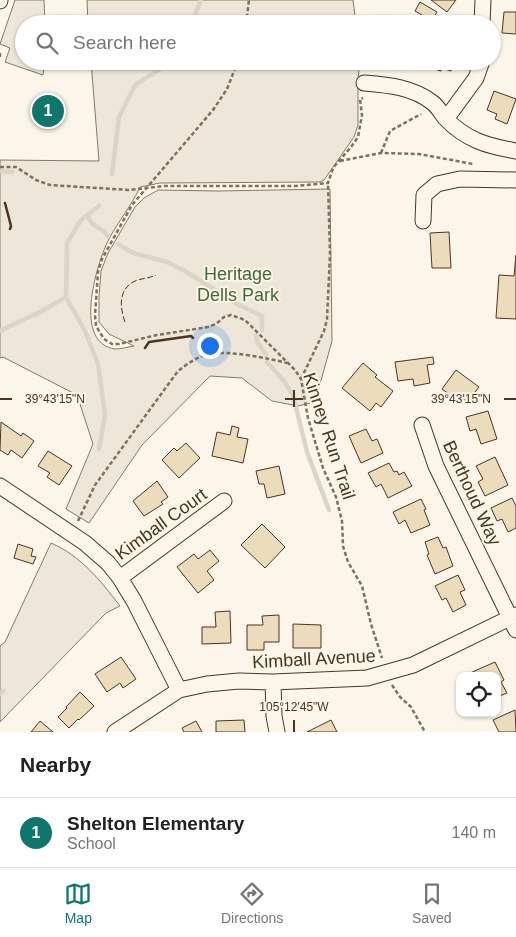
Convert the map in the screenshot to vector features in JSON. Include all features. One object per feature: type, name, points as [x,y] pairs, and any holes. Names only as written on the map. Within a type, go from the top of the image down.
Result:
[{"type":"street","points":[[482,15],[483,0]]},
{"type":"street","points":[[446,118],[476,78],[479,70]]},
{"type":"street","points":[[365,89],[399,87],[433,103],[464,135],[484,145],[516,151]]},
{"type":"street","points":[[423,221],[424,195],[437,184],[460,179],[516,180]]},
{"type":"street","name":"Berthoud Way","points":[[422,425],[436,466],[514,621]]},
{"type":"street","points":[[0,486],[95,551],[120,578],[153,636],[179,690]]},
{"type":"street","name":"Kimball Court","points":[[120,578],[224,501]]},
{"type":"street","name":"Kimball Avenue","points":[[115,732],[179,690],[207,684],[240,681],[273,682],[367,678],[413,665],[514,621]]},
{"type":"street","points":[[273,682],[274,716],[277,732]]},
{"type":"path","points":[[247,15],[249,0]]},
{"type":"path","name":"Kinney Run Trail","points":[[234,70],[227,89],[213,110],[132,205],[102,260],[98,272],[96,326],[104,339],[112,344],[208,327],[216,324],[224,317],[237,316],[245,320],[288,363],[301,379],[311,426],[323,468],[336,497],[340,513],[343,546],[348,562],[362,586],[371,624],[392,687],[411,707],[425,732]]},
{"type":"path","points":[[301,379],[324,331],[327,319],[330,254],[328,182],[333,168],[352,147],[358,137],[362,115],[360,99],[365,89]]},
{"type":"path","points":[[381,153],[390,131],[421,114]]},
{"type":"path","points":[[338,162],[381,153],[419,154],[481,165]]},
{"type":"path","points":[[0,166],[16,167],[36,180],[50,185],[129,190],[163,186],[296,186],[328,182]]},
{"type":"path","points":[[69,532],[78,520],[96,485],[178,371],[188,362],[210,354],[240,355],[288,363]]},
{"type":"green space","points":[[15,0],[44,0],[45,15],[15,15],[15,65],[5,62],[10,48],[0,44]]},
{"type":"green space","points":[[87,0],[353,0],[355,15],[88,15]]},
{"type":"green space","points":[[28,70],[44,70],[43,75]]},
{"type":"green space","name":"Heritage Dells Park","points":[[92,70],[359,70],[358,125],[354,137],[324,180],[320,182],[160,183],[140,187],[102,254],[91,303],[91,319],[94,333],[102,344],[115,349],[134,346],[109,334],[99,322],[101,271],[108,253],[135,207],[144,198],[158,190],[330,189],[332,341],[315,402],[298,406],[272,401],[242,378],[210,376],[142,445],[89,523],[66,509],[93,444],[77,395],[3,357],[0,358],[0,160],[99,161]]},
{"type":"green space","points":[[51,543],[62,548],[81,562],[120,606],[106,613],[0,722],[0,646],[5,642]]},
{"type":"building","points":[[431,0],[456,0],[447,12]]},
{"type":"building","points":[[420,2],[437,12],[435,15],[422,15],[415,11]]},
{"type":"building","points":[[504,12],[516,12],[516,34],[502,33]]},
{"type":"building","points":[[494,91],[516,99],[507,124],[495,119],[497,114],[487,110]]},
{"type":"building","points":[[449,232],[451,268],[432,268],[430,233]]},
{"type":"building","points":[[516,255],[516,319],[496,318],[499,275],[514,276]]},
{"type":"building","points":[[433,357],[434,364],[427,365],[430,383],[414,386],[413,379],[398,381],[395,362]]},
{"type":"building","points":[[363,363],[377,375],[375,377],[393,391],[381,407],[376,403],[370,411],[342,388]]},
{"type":"building","points":[[456,370],[479,387],[467,402],[456,393],[453,397],[442,389]]},
{"type":"building","points":[[488,411],[497,439],[481,444],[476,429],[470,431],[466,417]]},
{"type":"building","points":[[1,422],[21,436],[23,433],[34,441],[22,458],[11,450],[8,455],[0,450]]},
{"type":"building","points":[[232,426],[239,428],[237,437],[248,439],[243,463],[212,456],[217,432],[230,435]]},
{"type":"building","points":[[366,429],[372,441],[377,439],[383,453],[361,463],[349,436]]},
{"type":"building","points":[[186,443],[200,458],[179,478],[162,460],[174,448],[177,451]]},
{"type":"building","points":[[48,451],[72,466],[59,485],[47,477],[50,473],[38,466]]},
{"type":"building","points":[[495,457],[508,485],[485,496],[478,482],[483,479],[476,466]]},
{"type":"building","points":[[389,463],[394,472],[397,471],[399,475],[404,472],[412,486],[388,498],[381,484],[376,487],[368,473]]},
{"type":"building","points":[[279,466],[285,494],[267,498],[264,484],[259,484],[256,471]]},
{"type":"building","points":[[157,481],[168,497],[161,502],[163,504],[144,516],[133,501]]},
{"type":"building","points":[[512,498],[516,506],[516,528],[508,532],[502,519],[497,521],[491,508]]},
{"type":"building","points":[[421,499],[430,525],[411,533],[405,520],[399,524],[393,512]]},
{"type":"building","points":[[262,524],[285,547],[265,568],[241,545]]},
{"type":"building","points":[[438,537],[443,548],[446,547],[453,566],[435,574],[427,555],[429,554],[425,542]]},
{"type":"building","points":[[18,544],[33,549],[31,556],[36,557],[33,564],[14,558]]},
{"type":"building","points":[[210,550],[219,561],[207,571],[214,580],[198,593],[177,567],[194,554],[198,559]]},
{"type":"building","points":[[458,575],[465,590],[460,592],[466,605],[453,612],[446,598],[442,600],[435,586]]},
{"type":"building","points":[[230,611],[231,643],[202,644],[202,627],[216,627],[215,612]]},
{"type":"building","points":[[279,615],[279,642],[264,642],[264,650],[247,650],[247,625],[263,625],[262,616]]},
{"type":"building","points":[[293,624],[321,625],[321,648],[293,648]]},
{"type":"building","points":[[121,657],[136,679],[123,688],[120,683],[107,692],[95,674]]},
{"type":"building","points":[[495,662],[500,672],[472,672]]},
{"type":"building","points":[[501,682],[507,693],[501,695]]},
{"type":"building","points":[[80,692],[94,706],[69,728],[58,717]]},
{"type":"building","points":[[515,710],[516,732],[499,732],[493,720]]},
{"type":"building","points":[[244,720],[245,732],[216,732],[216,721]]},
{"type":"building","points":[[331,720],[337,732],[307,732]]},
{"type":"building","points":[[40,721],[53,732],[31,732]]},
{"type":"building","points":[[196,721],[202,732],[184,732],[182,728]]},
{"type":"waterway","points":[[195,15],[201,0]]},
{"type":"waterway","points":[[112,174],[119,117],[135,85],[159,70]]},
{"type":"waterway","points":[[0,171],[12,172]]},
{"type":"waterway","points":[[99,206],[81,220],[67,243],[66,297],[86,333],[98,364],[105,415],[99,449]]},
{"type":"waterway","points":[[87,215],[92,223],[108,236]]},
{"type":"waterway","points":[[118,244],[133,253],[167,262],[185,271],[237,304],[262,316],[262,330]]},
{"type":"waterway","points":[[0,331],[66,297]]},
{"type":"waterway","points":[[256,336],[266,355]]},
{"type":"waterway","points":[[267,362],[284,381],[293,395],[307,452],[329,510]]},
{"type":"waterway","points":[[0,694],[3,691]]},
{"type":"fence","points":[[125,322],[121,306],[125,290],[133,282],[156,275]]},
{"type":"wall","points":[[5,203],[11,226],[10,229]]},
{"type":"wall","points":[[145,348],[149,342],[191,336],[193,338]]},
{"type":"place","name":"Shelton Elementary","points":[[48,111]]}]
